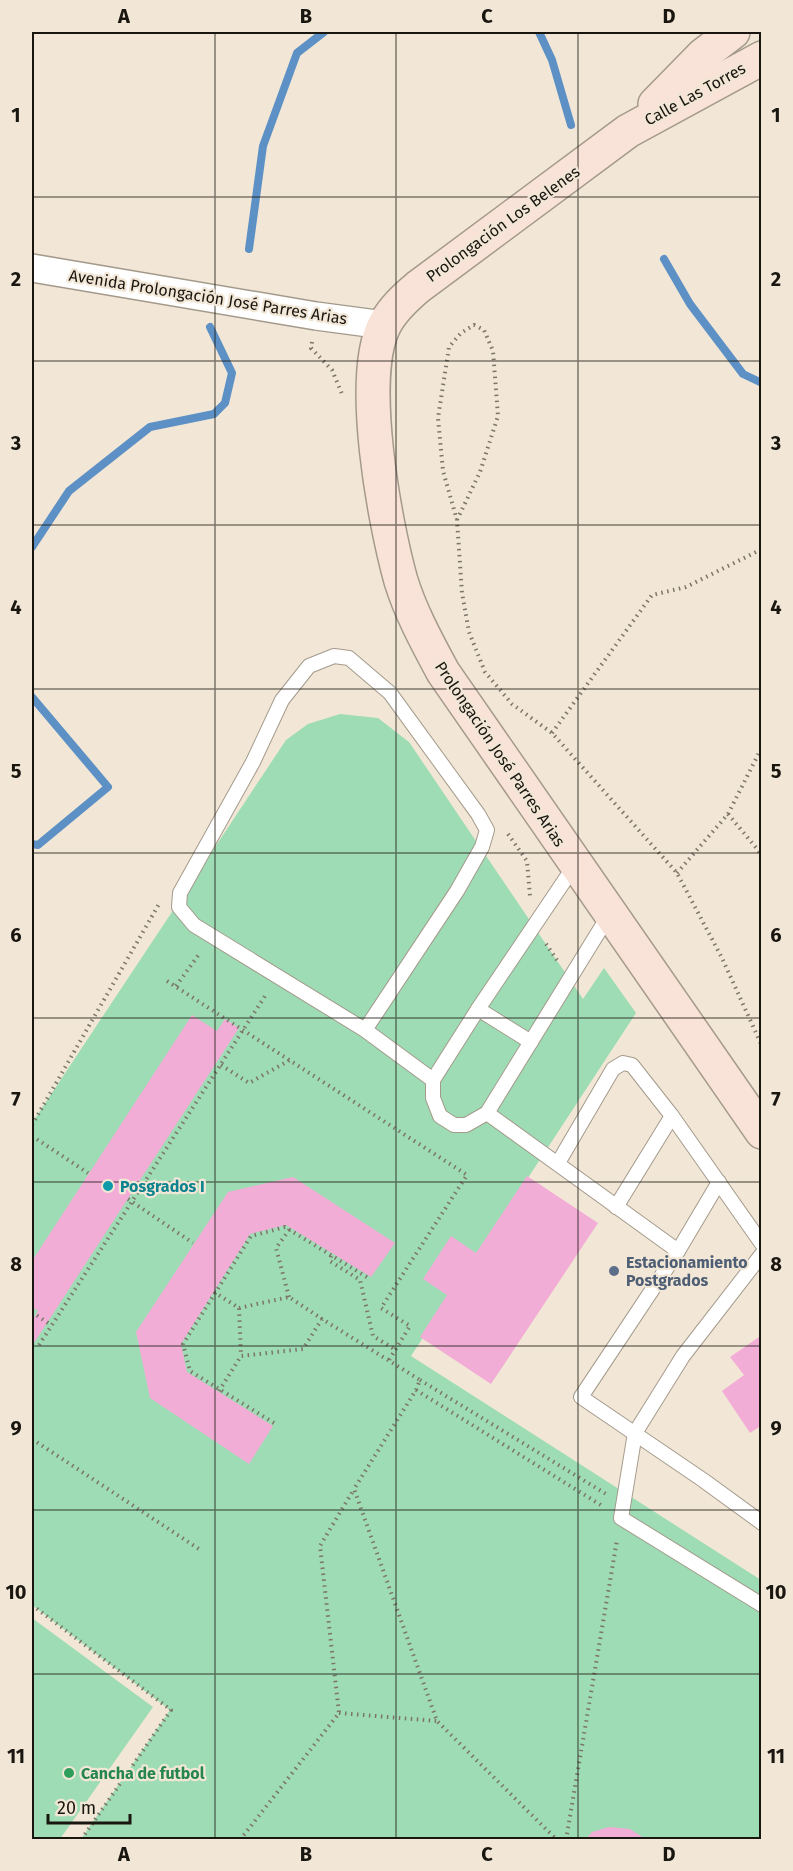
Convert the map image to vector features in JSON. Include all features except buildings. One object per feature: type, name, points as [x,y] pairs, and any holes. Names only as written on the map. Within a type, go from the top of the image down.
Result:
[{"type":"main road","name":"Calle Las Torres","points":[[628,131],[733,32]]},
{"type":"main road","name":"Calle Las Torres","points":[[706,56],[762,58]]},
{"type":"main road","name":"Prolongación Los Belenes","points":[[384,325],[399,303],[418,286],[628,131]]},
{"type":"main road","name":"Prolongación José Parres Arias","points":[[384,325],[376,352],[373,386],[377,453],[386,515],[402,581],[417,625],[443,672],[609,915],[762,1132]]},
{"type":"street","name":"Avenida Prolongación José Parres Arias","points":[[32,268],[384,325]]},
{"type":"lane","points":[[365,1030],[457,891],[482,846],[487,830],[478,814],[390,693],[349,658],[334,656],[309,666],[282,700],[253,762],[180,893],[179,907],[194,925],[365,1030],[433,1080]]},
{"type":"lane","points":[[575,865],[433,1080],[433,1098],[440,1116],[454,1125],[466,1125],[487,1113],[609,915]]},
{"type":"lane","points":[[478,1009],[531,1042]]},
{"type":"lane","points":[[558,1163],[613,1069],[622,1063],[632,1065],[672,1116],[762,1244]]},
{"type":"lane","points":[[487,1113],[678,1251]]},
{"type":"lane","points":[[616,1207],[672,1116]]},
{"type":"lane","points":[[719,1182],[678,1251],[581,1397],[762,1523]]},
{"type":"lane","points":[[762,1254],[683,1356],[635,1433],[622,1511],[762,1605]]},
{"type":"path","points":[[457,520],[480,472],[498,416],[493,351],[484,330],[474,325],[461,333],[449,347],[438,418],[443,471],[457,520],[462,593],[469,632],[485,672],[512,704],[552,733],[677,873],[722,958],[762,1046]]},
{"type":"path","points":[[552,733],[652,595],[686,586],[762,549]]},
{"type":"path","points":[[677,873],[728,814],[762,747]]},
{"type":"path","points":[[728,814],[762,857]]},
{"type":"path","points":[[507,832],[527,861],[533,926],[569,979]]},
{"type":"path","points":[[32,1125],[162,899]]},
{"type":"path","points":[[176,986],[212,935]]},
{"type":"path","points":[[39,1345],[130,1200],[278,976]]},
{"type":"path","points":[[167,981],[467,1175],[381,1308],[410,1326],[389,1360]]},
{"type":"path","points":[[221,1065],[249,1083],[290,1060]]},
{"type":"path","points":[[32,1136],[88,1173]]},
{"type":"path","points":[[130,1200],[193,1243]]},
{"type":"path","points":[[274,1424],[190,1371],[183,1344],[230,1267],[251,1236],[285,1227],[370,1280]]},
{"type":"path","points":[[290,1229],[276,1248],[289,1297],[622,1511]]},
{"type":"path","points":[[332,1256],[330,1261],[360,1280],[373,1336],[396,1350]]},
{"type":"path","points":[[215,1292],[239,1308],[289,1297]]},
{"type":"path","points":[[220,1390],[241,1356],[239,1308]]},
{"type":"path","points":[[32,1312],[51,1325]]},
{"type":"path","points":[[241,1356],[303,1348],[322,1319]]},
{"type":"path","points":[[240,1839],[339,1713],[320,1546],[420,1380]]},
{"type":"path","points":[[416,1390],[622,1511]]},
{"type":"path","points":[[32,1439],[202,1551]]},
{"type":"path","points":[[354,1489],[437,1721],[557,1839]]},
{"type":"path","points":[[566,1839],[622,1511]]},
{"type":"path","points":[[32,1605],[171,1710],[81,1839]]},
{"type":"path","points":[[339,1713],[437,1721]]},
{"type":"green space","points":[[340,714],[378,718],[409,742],[583,999],[604,968],[636,1013],[411,1356],[761,1580],[761,1839],[81,1839],[170,1710],[32,1605],[32,1123],[286,740],[308,724]]},
{"type":"green space","name":"Cancha de futbol","points":[[32,1618],[153,1707],[60,1839],[32,1839]]},
{"type":"waterway","points":[[249,249],[263,146],[297,53],[324,32]]},
{"type":"waterway","points":[[539,32],[552,60],[571,125]]},
{"type":"waterway","points":[[664,259],[690,304],[743,374],[762,383]]},
{"type":"waterway","points":[[32,547],[69,491],[150,427],[214,414],[225,403],[232,373],[210,327]]},
{"type":"waterway","points":[[32,697],[108,787],[38,845],[32,844]]},
{"type":"place","name":"Posgrados I","points":[[108,1186]]},
{"type":"place","name":"Estacionamiento Postgrados","points":[[614,1271]]},
{"type":"place","name":"Cancha de futbol","points":[[69,1773]]}]
